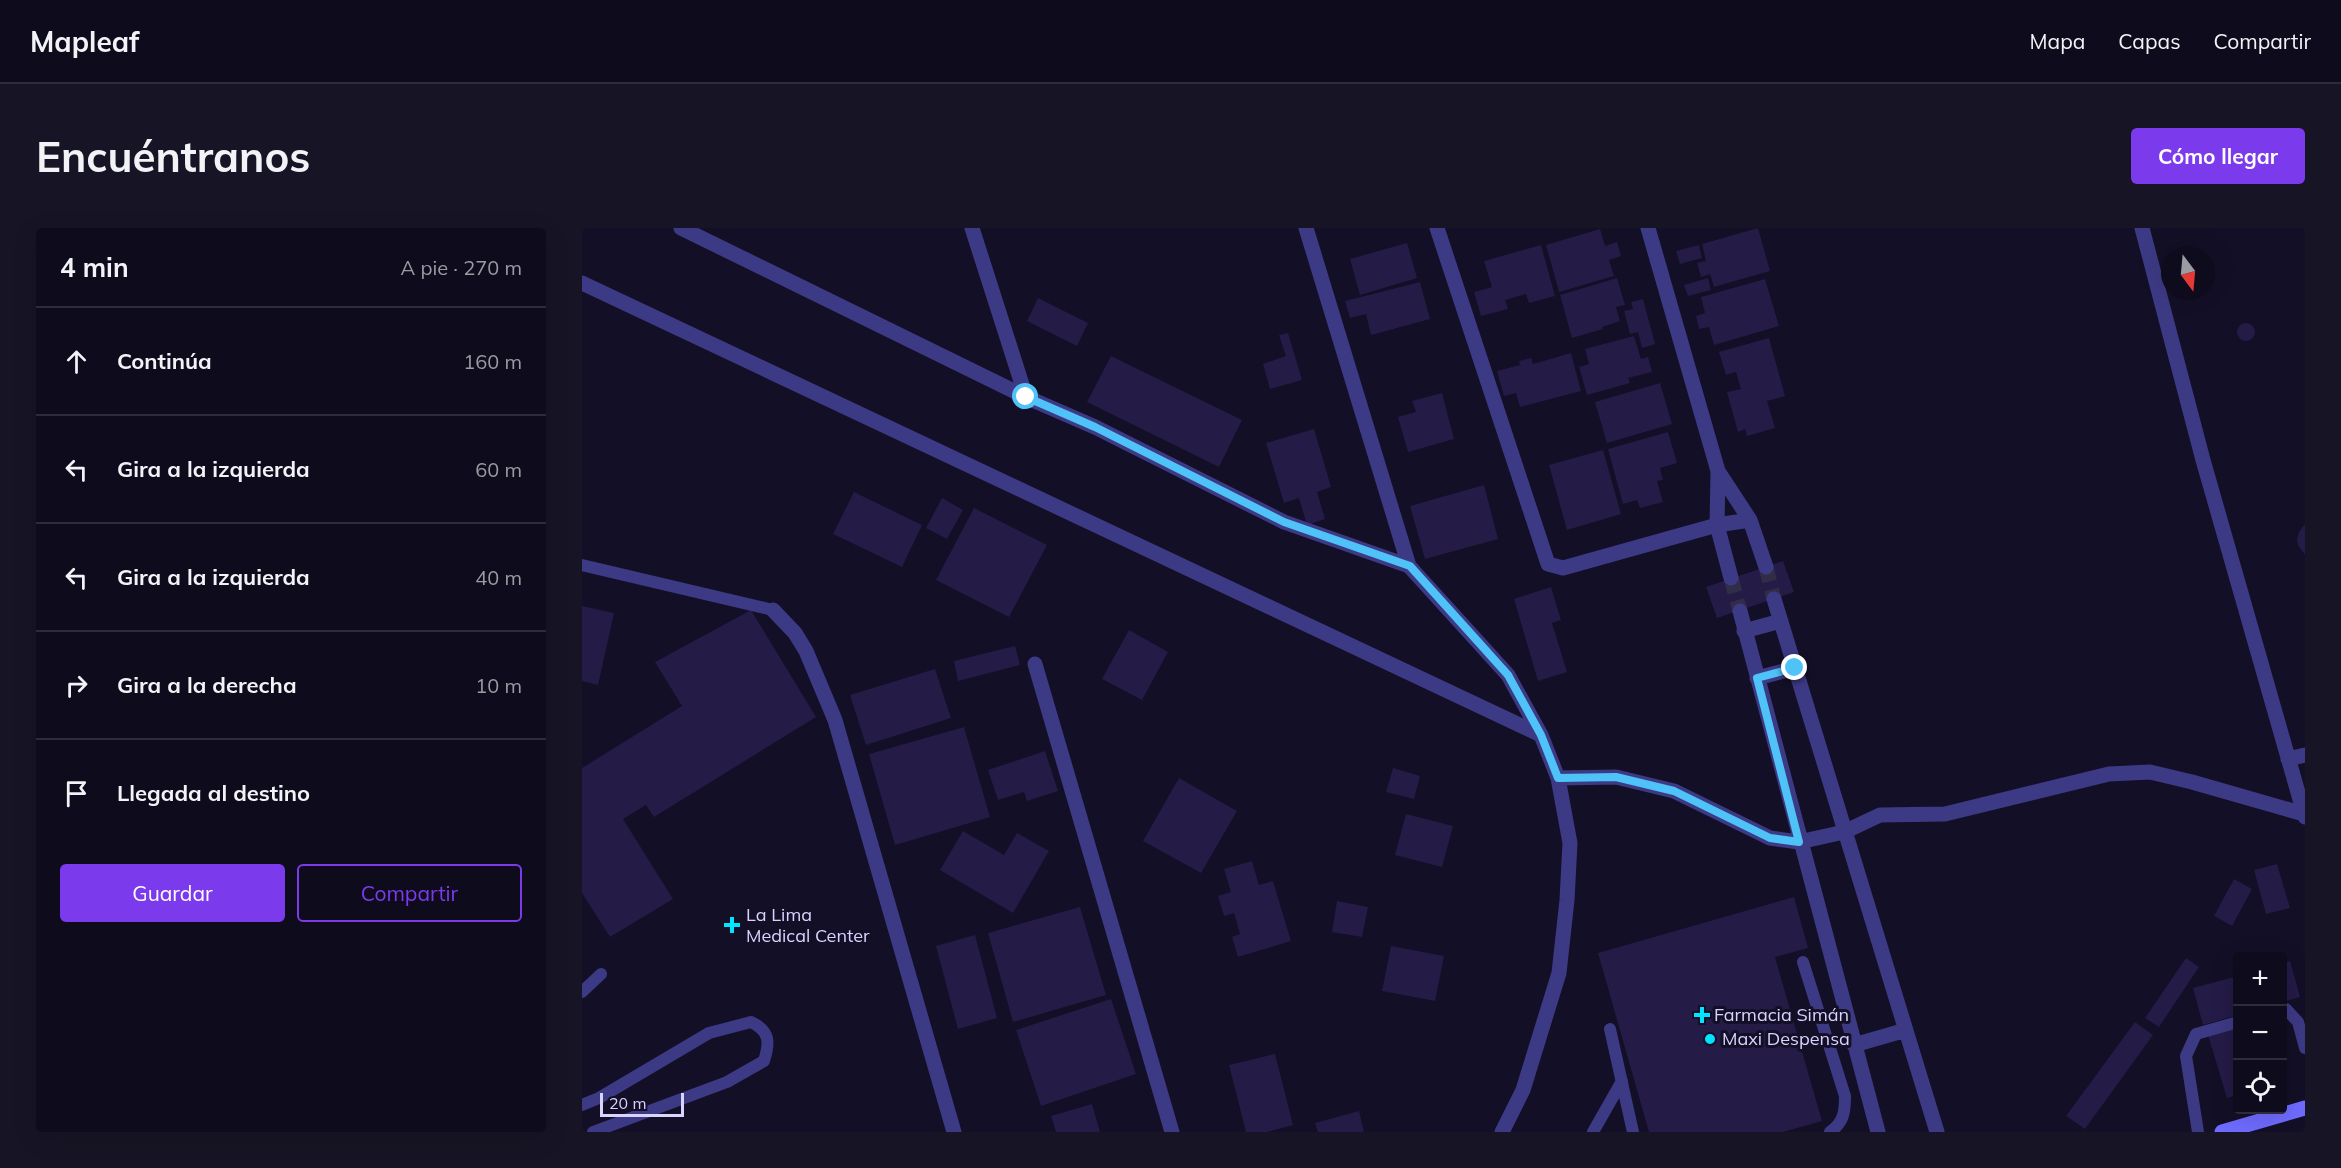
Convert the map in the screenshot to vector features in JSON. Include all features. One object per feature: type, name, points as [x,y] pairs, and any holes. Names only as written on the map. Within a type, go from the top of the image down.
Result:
[{"type":"street","points":[[681,228],[1026,397],[1095,427],[1284,522],[1410,566]]},
{"type":"street","points":[[972,228],[1026,397]]},
{"type":"street","points":[[1306,228],[1410,566],[1508,675],[1541,735],[1558,778],[1570,843],[1567,900],[1559,973],[1523,1090],[1502,1132]]},
{"type":"street","points":[[1437,228],[1548,564],[1563,568],[1717,525],[1750,520]]},
{"type":"street","points":[[1648,228],[1718,471],[1750,520],[1766,567]]},
{"type":"street","points":[[2142,228],[2203,460],[2305,815]]},
{"type":"street","points":[[582,283],[1541,735]]},
{"type":"street","points":[[1718,471],[1717,525],[1731,578]]},
{"type":"street","points":[[1774,599],[1937,1132]]},
{"type":"street","points":[[773,610],[795,633],[806,651],[835,720],[954,1132]]},
{"type":"street","points":[[1740,610],[1799,842],[1878,1132]]},
{"type":"street","points":[[1744,631],[1781,621]]},
{"type":"street","points":[[1035,664],[1172,1132]]},
{"type":"street","points":[[1757,678],[1795,668]]},
{"type":"street","points":[[2288,759],[2305,755]]},
{"type":"street","points":[[1558,778],[1616,777],[1674,791],[1770,838],[1799,842],[1844,831],[1880,816],[1945,814],[2109,774],[2150,772],[2305,815]]},
{"type":"street","points":[[1854,1045],[1906,1030]]},
{"type":"street","points":[[2222,1132],[2305,1108]]},
{"type":"lane","points":[[582,565],[773,610]]},
{"type":"lane","points":[[1803,962],[1845,1096],[1845,1114],[1837,1127],[1830,1132]]},
{"type":"lane","points":[[582,992],[602,974]]},
{"type":"lane","points":[[2287,1010],[2298,1022],[2305,1048]]},
{"type":"lane","points":[[582,1106],[709,1033],[751,1022],[762,1027],[767,1037],[768,1050],[764,1061],[727,1082],[593,1132]]},
{"type":"lane","points":[[2198,1132],[2186,1056],[2196,1034],[2233,1023]]},
{"type":"lane","points":[[1610,1029],[1633,1132]]},
{"type":"lane","points":[[1593,1132],[1622,1081]]},
{"type":"building","points":[[1758,228],[1770,271],[1714,287],[1710,274],[1701,277],[1697,263],[1706,261],[1702,244]]},
{"type":"building","points":[[1600,229],[1605,246],[1617,242],[1621,256],[1609,260],[1614,276],[1559,292],[1546,245]]},
{"type":"building","points":[[1407,243],[1417,278],[1360,295],[1350,259]]},
{"type":"building","points":[[1541,245],[1555,296],[1529,303],[1526,294],[1505,300],[1508,309],[1481,316],[1474,292],[1492,287],[1484,261]]},
{"type":"building","points":[[1699,245],[1702,258],[1680,264],[1676,251]]},
{"type":"building","points":[[1617,278],[1625,305],[1616,307],[1620,321],[1602,327],[1603,329],[1572,338],[1560,295]]},
{"type":"building","points":[[1708,278],[1711,290],[1688,296],[1684,285]]},
{"type":"building","points":[[1765,279],[1779,326],[1714,345],[1709,327],[1699,329],[1696,316],[1705,313],[1701,297]]},
{"type":"building","points":[[1420,282],[1430,319],[1371,335],[1366,314],[1350,318],[1345,301]]},
{"type":"building","points":[[1038,298],[1088,323],[1077,346],[1027,321]]},
{"type":"building","points":[[1643,299],[1655,344],[1642,348],[1638,332],[1630,334],[1624,311],[1633,309],[1631,302]]},
{"type":"building","points":[[2246,323],[2254,328],[2255,332],[2250,340],[2246,341],[2238,336],[2237,332],[2242,324]]},
{"type":"building","points":[[1288,333],[1302,380],[1270,389],[1263,364],[1286,356],[1279,335]]},
{"type":"building","points":[[1634,336],[1641,359],[1648,357],[1652,372],[1628,378],[1630,383],[1587,395],[1579,367],[1589,364],[1585,349]]},
{"type":"building","points":[[1769,338],[1785,396],[1767,401],[1775,428],[1747,436],[1745,429],[1738,432],[1727,392],[1741,389],[1736,372],[1726,375],[1719,352]]},
{"type":"building","points":[[1571,353],[1581,391],[1520,407],[1516,393],[1504,396],[1497,371],[1520,365],[1519,361],[1531,358],[1533,364]]},
{"type":"building","points":[[1111,356],[1242,420],[1219,467],[1087,402]]},
{"type":"building","points":[[1660,383],[1672,424],[1607,443],[1595,402]]},
{"type":"building","points":[[1442,393],[1454,439],[1408,452],[1398,417],[1416,412],[1412,401]]},
{"type":"building","points":[[1314,429],[1331,487],[1317,492],[1325,519],[1307,525],[1299,498],[1284,503],[1266,443]]},
{"type":"building","points":[[1668,432],[1677,463],[1660,468],[1663,480],[1657,481],[1663,502],[1640,508],[1637,500],[1623,504],[1608,449]]},
{"type":"building","points":[[1603,450],[1621,514],[1567,530],[1549,465]]},
{"type":"building","points":[[1484,485],[1498,539],[1425,559],[1410,506]]},
{"type":"building","points":[[854,492],[922,525],[902,567],[833,534]]},
{"type":"building","points":[[942,498],[963,510],[947,539],[926,528]]},
{"type":"building","points":[[974,508],[1047,545],[1009,617],[936,580]]},
{"type":"building","points":[[2305,524],[2305,555],[2297,539]]},
{"type":"building","points":[[1783,561],[1794,592],[1717,618],[1706,587]]},
{"type":"building","points":[[1551,587],[1561,620],[1552,623],[1567,672],[1538,681],[1514,599]]},
{"type":"building","points":[[582,606],[614,613],[598,685],[582,681]]},
{"type":"building","points":[[751,610],[816,717],[654,817],[646,805],[623,819],[673,899],[610,937],[582,893],[582,768],[682,706],[655,662]]},
{"type":"building","points":[[1129,630],[1168,652],[1142,700],[1102,679]]},
{"type":"building","points":[[1015,646],[1020,665],[958,681],[954,661]]},
{"type":"building","points":[[935,669],[951,718],[866,745],[850,695]]},
{"type":"building","points":[[964,727],[990,817],[895,845],[869,754]]},
{"type":"building","points":[[1045,751],[1058,791],[1027,801],[1024,792],[998,800],[988,770]]},
{"type":"building","points":[[1393,768],[1420,776],[1414,799],[1386,792]]},
{"type":"building","points":[[1179,778],[1237,811],[1201,873],[1143,841]]},
{"type":"building","points":[[1406,814],[1453,826],[1442,867],[1395,855]]},
{"type":"building","points":[[963,831],[1004,855],[1017,833],[1049,851],[1013,913],[940,870]]},
{"type":"building","points":[[1252,861],[1259,885],[1273,881],[1291,941],[1238,957],[1232,937],[1240,934],[1234,913],[1224,916],[1218,896],[1231,892],[1224,869]]},
{"type":"building","points":[[2277,864],[2290,908],[2266,914],[2254,870]]},
{"type":"building","points":[[2234,879],[2252,889],[2232,926],[2214,916]]},
{"type":"building","name":"Maxi Despensa","points":[[1794,897],[1808,948],[1775,957],[1822,1121],[1783,1132],[1649,1132],[1598,953]]},
{"type":"building","points":[[1337,901],[1368,907],[1362,937],[1332,932]]},
{"type":"building","points":[[1080,907],[1106,995],[1013,1022],[988,933]]},
{"type":"building","points":[[975,935],[997,1018],[958,1029],[936,946]]},
{"type":"building","points":[[1391,946],[1444,956],[1435,1001],[1382,991]]},
{"type":"building","points":[[2186,958],[2199,967],[2159,1027],[2145,1018]]},
{"type":"building","points":[[2290,961],[2300,997],[2287,1001],[2287,962]]},
{"type":"building","points":[[2233,977],[2233,1016],[2203,1025],[2193,988]]},
{"type":"building","points":[[1111,999],[1136,1074],[1041,1106],[1016,1030]]},
{"type":"building","points":[[2135,1022],[2153,1035],[2085,1129],[2066,1116]]},
{"type":"building","points":[[2233,1028],[2233,1096],[2227,1098],[2208,1035]]},
{"type":"building","points":[[1275,1054],[1293,1125],[1267,1132],[1246,1132],[1229,1065]]},
{"type":"building","points":[[1092,1104],[1100,1132],[1056,1132],[1051,1116]]},
{"type":"building","points":[[1359,1111],[1364,1132],[1318,1132],[1315,1123]]},
{"type":"tunnel","points":[[1766,567],[1774,599]]},
{"type":"tunnel","points":[[1731,578],[1740,611]]},
{"type":"place","name":"La Lima Medical Center","points":[[732,925]]},
{"type":"place","name":"Farmacia Simán","points":[[1702,1015]]},
{"type":"place","name":"Maxi Despensa","points":[[1710,1039]]},
{"type":"route","points":[[1026,397],[1095,427],[1284,522],[1410,566],[1508,675],[1541,735],[1558,778],[1616,777],[1674,791],[1770,838],[1799,842],[1757,678],[1795,668]]}]
